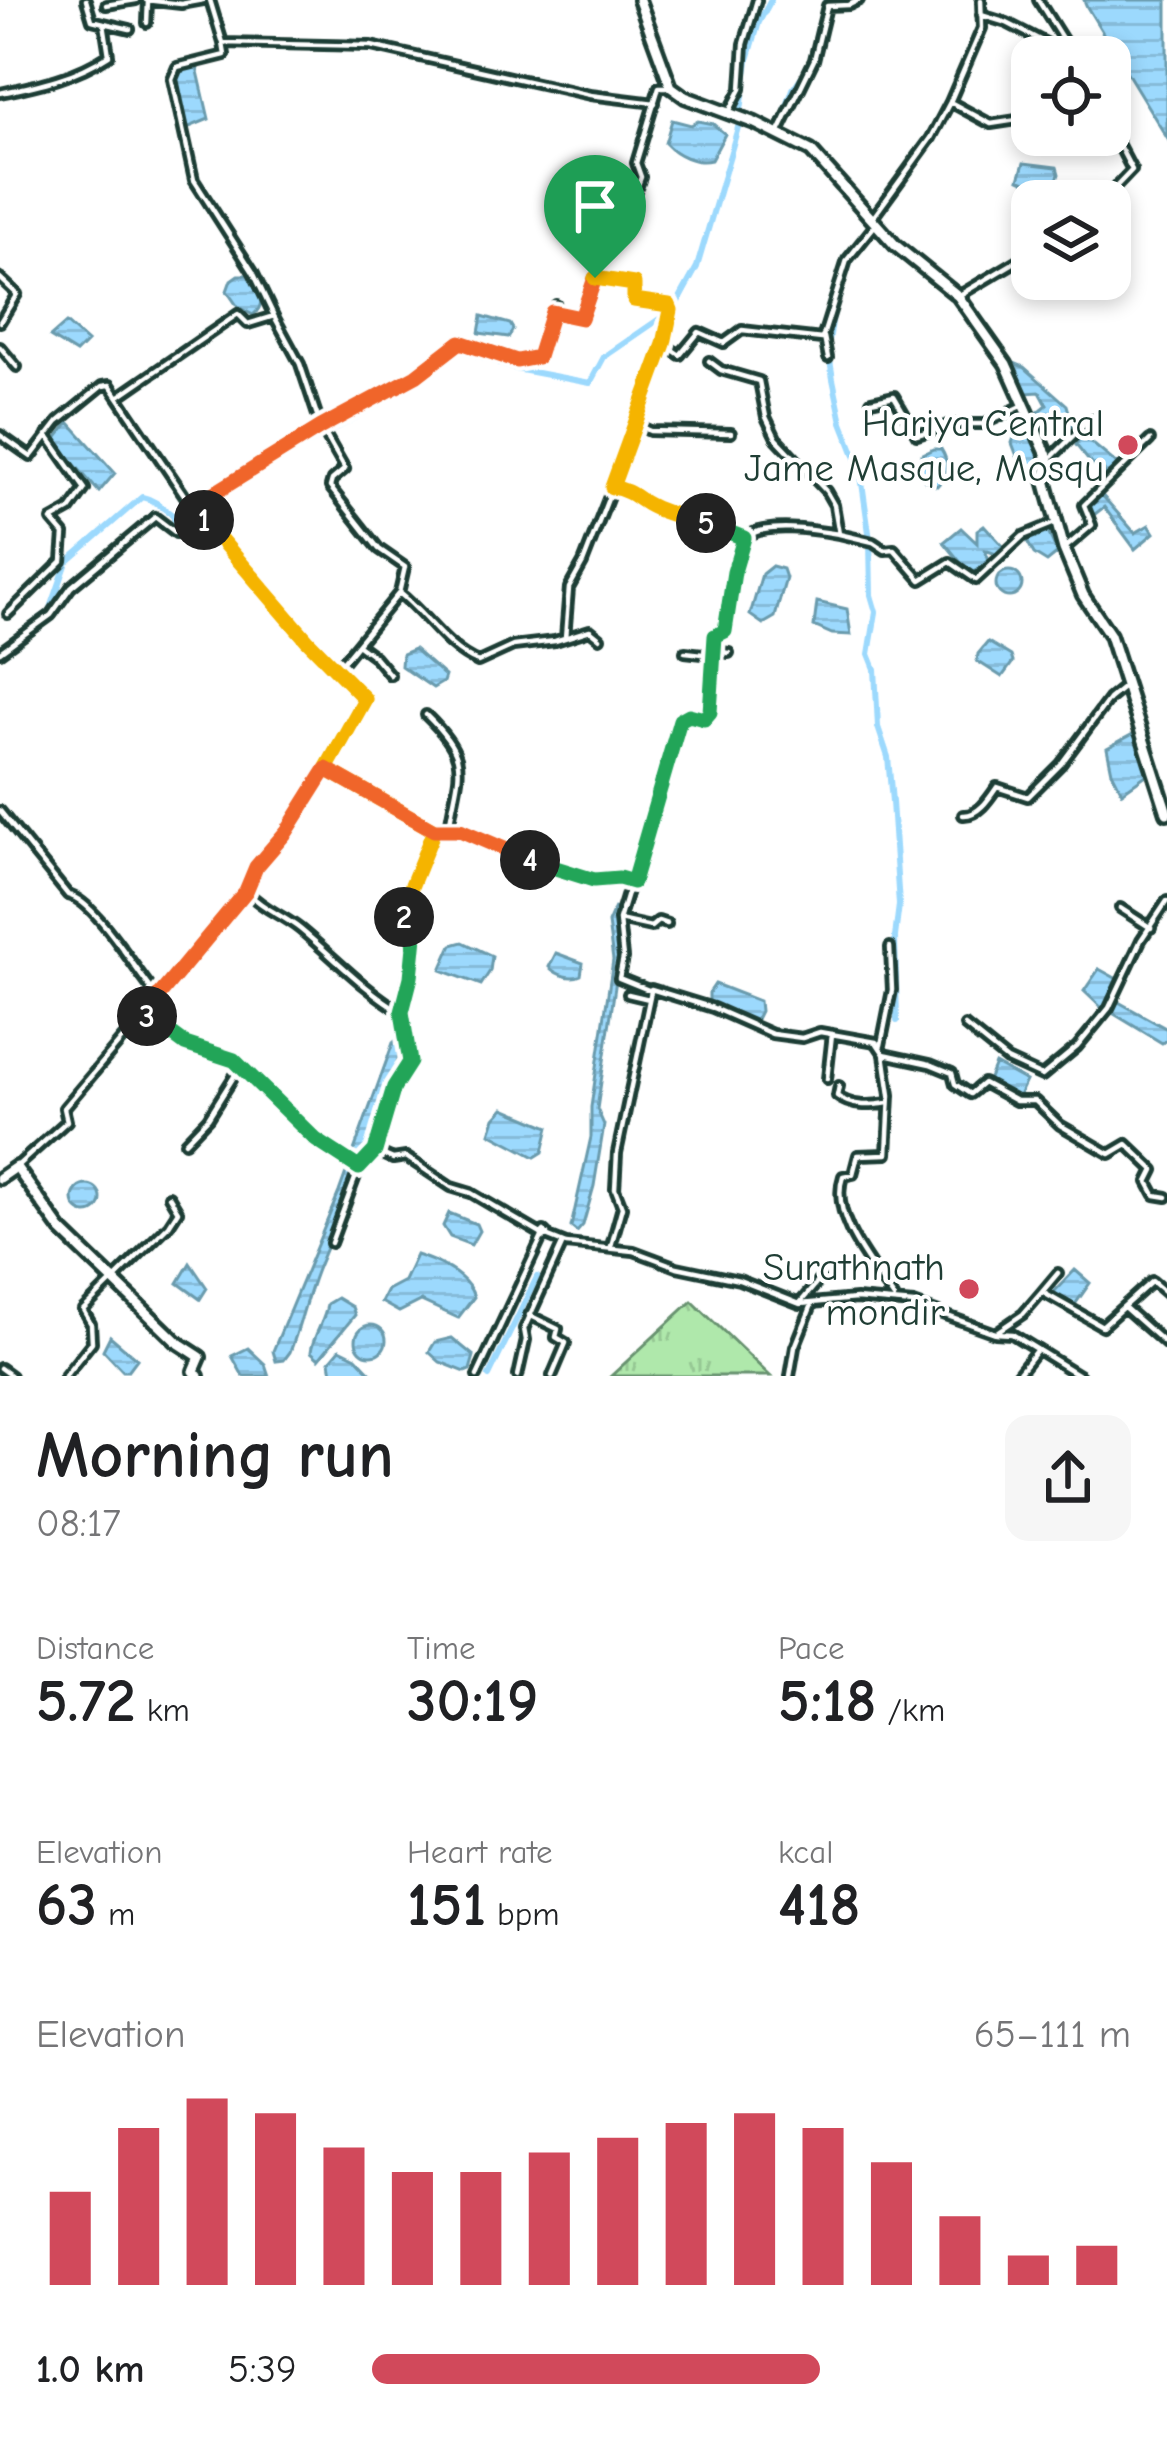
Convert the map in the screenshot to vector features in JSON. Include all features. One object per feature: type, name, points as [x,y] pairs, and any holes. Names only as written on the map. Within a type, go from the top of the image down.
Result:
[{"type":"main road","points":[[639,0],[671,87],[811,152],[895,245],[958,296],[1006,364],[1049,460],[1046,480],[1064,550],[1083,595],[1110,635],[1167,813]]},
{"type":"main road","points":[[0,1177],[16,1167],[61,1230],[177,1342],[200,1357],[194,1371],[198,1376]]},
{"type":"street","points":[[86,0],[92,20],[130,29]]},
{"type":"street","points":[[106,5],[136,0]]},
{"type":"street","points":[[147,23],[147,0],[188,4],[206,0],[225,55],[177,68],[172,79],[194,180],[253,272],[300,364],[323,430],[345,469],[330,487],[379,549],[405,567],[399,592],[336,670]]},
{"type":"street","points":[[729,115],[741,89],[744,44],[757,0]]},
{"type":"street","points":[[778,134],[814,60],[827,6],[859,0]]},
{"type":"street","points":[[827,358],[826,317],[847,260],[931,138],[950,102],[982,28],[981,0]]},
{"type":"street","points":[[1038,0],[1060,36]]},
{"type":"street","points":[[980,15],[1032,36]]},
{"type":"street","points":[[0,93],[46,84],[104,59],[111,49],[104,22]]},
{"type":"street","points":[[223,43],[371,46],[590,95],[655,103]]},
{"type":"street","points":[[193,508],[416,376],[460,342],[517,361],[538,357],[554,309],[581,318],[609,226],[623,226],[633,199],[642,171],[636,163],[658,87],[671,87]]},
{"type":"street","points":[[950,102],[991,124],[1011,121]]},
{"type":"street","points":[[958,296],[1011,264]]},
{"type":"street","points":[[0,278],[17,294],[0,322]]},
{"type":"street","points":[[566,638],[567,595],[636,425],[671,310],[669,305],[634,300],[634,284],[595,278]]},
{"type":"street","points":[[118,397],[238,314],[248,324],[274,316]]},
{"type":"street","points":[[664,344],[682,355],[699,332],[724,343],[742,330],[824,337]]},
{"type":"street","points":[[0,347],[16,367]]},
{"type":"street","points":[[709,361],[721,370],[759,381],[776,438],[820,483],[834,505],[839,534]]},
{"type":"street","points":[[0,435],[31,457],[47,435],[102,386],[110,386],[193,508],[365,699],[287,831],[256,867],[246,891],[66,1105],[67,1120],[16,1167]]},
{"type":"street","points":[[871,401],[894,396],[915,435],[952,424],[983,424],[1024,405]]},
{"type":"street","points":[[1049,460],[1090,419]]},
{"type":"street","points":[[636,425],[650,431],[731,433]]},
{"type":"street","points":[[8,614],[62,561],[64,533],[52,520],[70,510],[85,489],[47,435]]},
{"type":"street","points":[[1064,550],[1092,525],[1084,505],[1150,440]]},
{"type":"street","points":[[612,487],[744,538]]},
{"type":"street","points":[[0,652],[51,615],[71,587],[155,517],[176,533],[204,519]]},
{"type":"street","points":[[881,1045],[820,1032],[794,1038],[772,1034],[713,1008],[619,978],[620,920],[680,720],[708,716],[715,636],[725,631],[744,538],[757,529],[772,526],[839,534],[893,550],[923,581],[950,562],[976,580],[1023,536],[1055,523]]},
{"type":"street","points":[[399,592],[452,650],[478,662],[512,646],[590,630],[600,638]]},
{"type":"street","points":[[357,644],[390,675]]},
{"type":"street","points":[[685,652],[729,653]]},
{"type":"street","points":[[963,815],[981,808],[997,787],[1028,796],[1061,764],[1108,699],[1124,686]]},
{"type":"street","points":[[426,715],[440,727],[461,766],[449,828]]},
{"type":"street","points":[[326,769],[434,830],[449,828],[594,880],[633,882]]},
{"type":"street","points":[[0,811],[68,895],[80,898],[94,914],[158,997]]},
{"type":"street","points":[[331,1243],[359,1167],[375,1151],[394,1087],[410,1062],[402,1012],[415,936],[405,924],[405,902],[434,830]]},
{"type":"street","points":[[246,891],[263,910],[298,928],[334,962],[402,1012]]},
{"type":"street","points":[[965,1026],[1006,1060],[1042,1076],[1077,1047],[1108,1008],[1167,901]]},
{"type":"street","points":[[1120,908],[1150,928]]},
{"type":"street","points":[[620,920],[651,927],[658,921],[667,924]]},
{"type":"street","points":[[890,947],[892,990],[881,1045],[888,1103],[887,1154],[858,1155],[853,1174],[843,1176],[837,1194],[858,1244],[896,1301]]},
{"type":"street","points":[[611,1246],[622,1207],[615,1189],[617,1153],[651,989]]},
{"type":"street","points":[[628,994],[649,999]]},
{"type":"street","points":[[145,1015],[185,1044],[226,1054],[316,1140],[359,1167]]},
{"type":"street","points":[[827,1079],[832,1034]]},
{"type":"street","points":[[884,1054],[952,1073],[955,1084],[970,1094],[983,1083],[1016,1101],[1035,1101],[1060,1125],[1109,1154],[1127,1144],[1154,1170],[1148,1182],[1155,1195],[1167,1197]]},
{"type":"street","points":[[185,1142],[208,1118],[240,1067]]},
{"type":"street","points":[[839,1086],[840,1100],[868,1106],[888,1103]]},
{"type":"street","points":[[375,1151],[393,1159],[406,1157],[451,1187],[472,1193],[563,1244],[611,1246],[739,1280],[800,1304],[896,1301],[995,1333],[1012,1334],[1081,1376]]},
{"type":"street","points":[[65,1376],[92,1342],[91,1324],[82,1310],[160,1235],[176,1214],[169,1196]]},
{"type":"street","points":[[477,1376],[543,1236]]},
{"type":"street","points":[[518,1376],[524,1329],[563,1244]]},
{"type":"street","points":[[800,1304],[827,1271]]},
{"type":"street","points":[[995,1333],[1023,1314],[1058,1273]]},
{"type":"street","points":[[1042,1292],[1102,1326],[1152,1281],[1167,1294]]},
{"type":"street","points":[[786,1375],[811,1305]]},
{"type":"street","points":[[1124,1307],[1167,1345]]},
{"type":"street","points":[[529,1315],[557,1329],[556,1337],[566,1343],[552,1376]]},
{"type":"street","points":[[1016,1376],[1035,1351]]},
{"type":"street","points":[[0,1368],[11,1376]]},
{"type":"green space","points":[[692,1301],[770,1376],[611,1376]]},
{"type":"water","points":[[1084,0],[1167,0],[1167,138],[1131,79],[1131,36],[1105,36]]},
{"type":"water","points":[[197,67],[209,119],[187,128],[174,78],[180,70]]},
{"type":"water","points":[[672,120],[713,124],[725,134],[711,160],[686,158],[665,143]]},
{"type":"water","points":[[1024,163],[1057,167],[1059,174],[1057,180],[1019,179]]},
{"type":"water","points":[[238,275],[248,275],[260,295],[253,315],[238,307],[227,291]]},
{"type":"water","points":[[482,316],[510,324],[509,337],[479,333]]},
{"type":"water","points":[[66,323],[87,342],[76,353],[50,337]]},
{"type":"water","points":[[1009,361],[1024,367],[1067,405],[1074,430],[1071,436],[1054,423],[1051,414],[1036,420],[1047,405],[1040,392],[1025,393]]},
{"type":"water","points":[[69,422],[115,473],[99,492],[54,441]]},
{"type":"water","points":[[1023,429],[1034,435],[1044,461],[1030,473],[1022,469],[1012,443],[1016,432]]},
{"type":"water","points":[[1081,434],[1117,464],[1111,474],[1106,475],[1101,464],[1092,465],[1076,445]]},
{"type":"water","points":[[941,449],[947,464],[937,486],[926,483],[918,470],[921,455]]},
{"type":"water","points":[[1100,493],[1135,533],[1149,525],[1154,533],[1135,549],[1104,507],[1091,517],[1084,507]]},
{"type":"water","points":[[984,525],[1003,546],[996,554],[985,550],[989,561],[971,575],[944,542],[961,528],[977,543],[977,530]]},
{"type":"water","points":[[1047,530],[1058,553],[1047,562],[1034,554],[1027,541],[1037,531]]},
{"type":"water","points":[[772,566],[783,569],[786,578],[775,617],[763,624],[750,615],[762,574]]},
{"type":"water","points":[[1009,571],[1022,584],[1009,597],[996,584]]},
{"type":"water","points":[[817,602],[847,609],[851,635],[814,626]]},
{"type":"water","points":[[988,642],[1011,656],[1013,662],[1002,677],[977,661]]},
{"type":"water","points":[[414,649],[445,676],[443,682],[433,688],[401,666],[402,654]]},
{"type":"water","points":[[1135,733],[1149,773],[1122,792],[1107,748]]},
{"type":"water","points":[[615,907],[619,959],[597,1109],[604,1125],[594,1186],[577,1232],[571,1227],[591,1137],[591,1107],[613,960],[608,923]]},
{"type":"water","points":[[463,942],[492,956],[481,985],[441,970],[452,945]]},
{"type":"water","points":[[556,953],[583,963],[581,975],[564,976],[549,967]]},
{"type":"water","points":[[1099,969],[1121,981],[1105,1011],[1084,991]]},
{"type":"water","points":[[715,984],[759,1001],[755,1021],[732,1017],[709,1003]]},
{"type":"water","points":[[1115,1000],[1167,1029],[1167,1040],[1162,1043],[1111,1012]]},
{"type":"water","points":[[398,1039],[399,1056],[381,1115],[316,1272],[290,1352],[276,1361],[273,1351]]},
{"type":"water","points":[[995,1064],[1026,1081],[1017,1100],[987,1083]]},
{"type":"water","points":[[504,1108],[549,1127],[543,1152],[535,1157],[490,1133]]},
{"type":"water","points":[[87,1185],[97,1189],[101,1199],[97,1209],[87,1213],[77,1209],[73,1199],[77,1189]]},
{"type":"water","points":[[449,1213],[476,1224],[479,1231],[471,1245],[450,1237],[443,1226]]},
{"type":"water","points":[[416,1255],[451,1270],[470,1289],[474,1297],[458,1318],[421,1301],[399,1312],[381,1302],[387,1290],[404,1281]]},
{"type":"water","points":[[190,1263],[207,1288],[200,1299],[178,1283]]},
{"type":"water","points":[[1075,1270],[1090,1283],[1071,1310],[1051,1295]]},
{"type":"water","points":[[337,1298],[352,1307],[355,1315],[319,1359],[311,1352],[312,1346],[327,1304]]},
{"type":"water","points":[[371,1325],[382,1329],[386,1340],[382,1351],[371,1355],[360,1351],[356,1340],[360,1329]]},
{"type":"water","points":[[110,1336],[137,1359],[128,1371],[103,1350]]},
{"type":"water","points":[[452,1338],[474,1356],[470,1370],[440,1362],[429,1352],[435,1342]]},
{"type":"water","points":[[248,1348],[265,1364],[269,1376],[243,1376],[232,1356]]},
{"type":"water","points":[[340,1349],[356,1357],[374,1376],[332,1373],[330,1361]]},
{"type":"waterway","points":[[174,519],[420,381],[460,349],[516,369],[590,383],[604,357],[674,309],[697,267],[739,124],[748,60],[771,0]]},
{"type":"waterway","points":[[815,49],[826,0]]},
{"type":"waterway","points":[[782,120],[793,89],[809,66]]},
{"type":"waterway","points":[[841,284],[854,254]]},
{"type":"waterway","points":[[834,308],[828,348],[842,422],[860,468],[870,540],[876,612],[869,654],[875,669],[878,727],[888,757],[899,905],[897,1021]]},
{"type":"waterway","points":[[0,648],[50,611],[67,562],[142,497],[188,523],[208,509]]},
{"type":"waterway","points":[[489,1376],[537,1277]]},
{"type":"place","name":"Hariya Central Jame Masque, Mosqu","points":[[1128,445]]},
{"type":"place","name":"Surathnath mondir","points":[[969,1289]]},
{"type":"route","points":[[595,278],[581,318],[552,312],[538,357],[517,361],[460,342],[416,376],[321,427],[192,507],[365,699],[326,769],[361,786],[434,830],[405,902],[405,924],[415,936],[402,1012],[410,1062],[394,1087],[375,1151],[359,1168],[316,1140],[226,1054],[185,1044],[145,1015],[238,902],[256,867],[287,831],[326,769],[434,830],[460,830],[594,880],[633,882],[680,720],[689,715],[704,719],[710,712],[715,636],[725,631],[736,559],[744,538],[612,487],[664,344],[671,310],[669,305],[634,300],[634,284],[595,278]]}]
